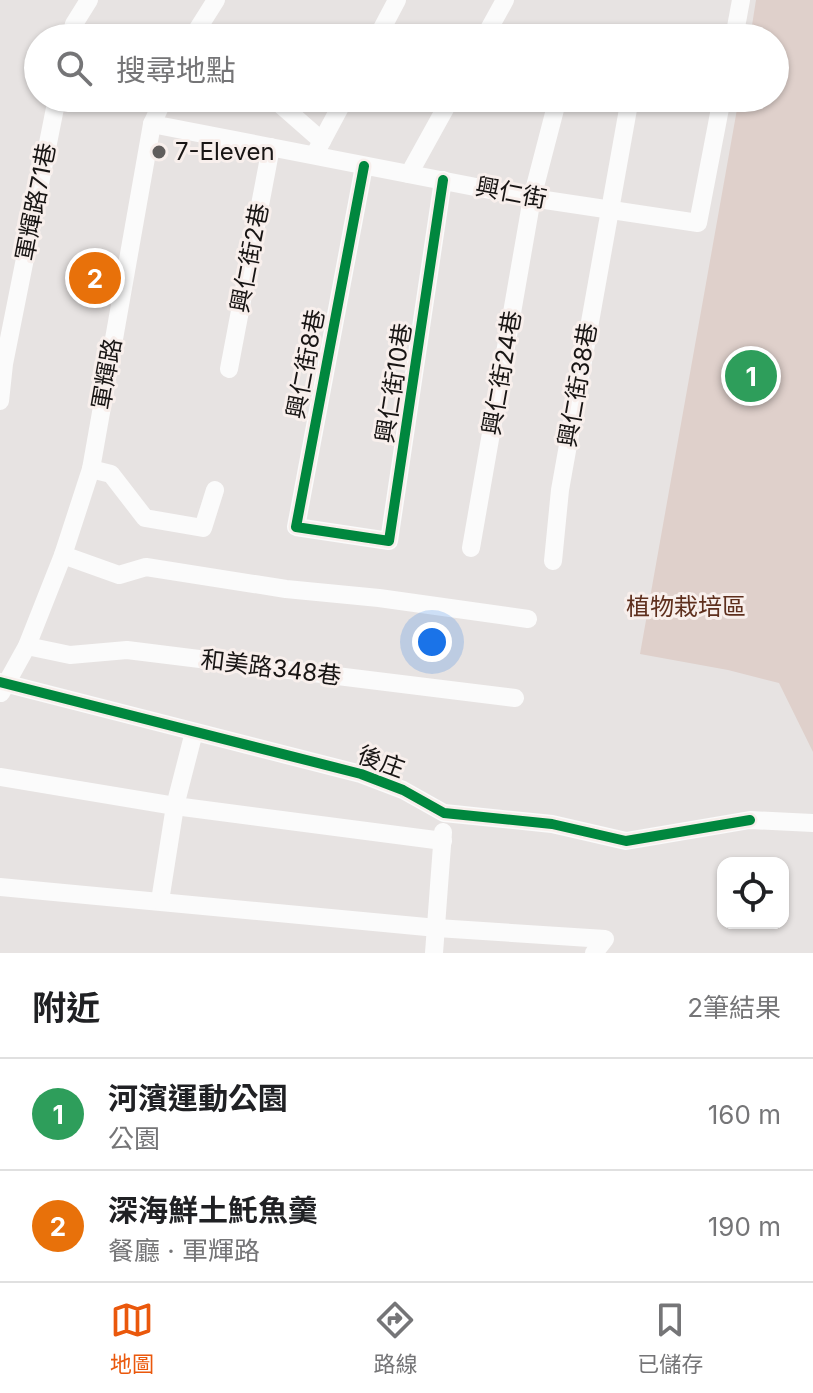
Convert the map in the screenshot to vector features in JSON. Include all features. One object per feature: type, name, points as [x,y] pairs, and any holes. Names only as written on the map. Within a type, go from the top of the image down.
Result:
[{"type":"street","points":[[74,24],[89,0]]},
{"type":"street","points":[[204,24],[216,0]]},
{"type":"street","points":[[384,24],[397,0]]},
{"type":"street","points":[[492,24],[505,0]]},
{"type":"street","points":[[737,24],[741,0]]},
{"type":"street","name":"軍輝路71巷","points":[[0,401],[4,364],[54,112]]},
{"type":"street","name":"軍輝路","points":[[3,687],[27,646],[63,555],[91,469],[152,124],[158,112]]},
{"type":"street","points":[[286,112],[318,148],[337,112]]},
{"type":"street","points":[[409,174],[443,112]]},
{"type":"street","name":"興仁街24巷","points":[[471,548],[532,198],[554,112]]},
{"type":"street","name":"興仁街38巷","points":[[553,561],[560,490],[627,112]]},
{"type":"street","name":"興仁街","points":[[152,124],[271,147],[318,148],[364,166],[532,198],[698,223],[719,112]]},
{"type":"street","name":"興仁街2巷","points":[[229,369],[271,147]]},
{"type":"street","name":"興仁街8巷","points":[[339,533],[296,527],[364,166]]},
{"type":"street","name":"興仁街10巷","points":[[339,533],[389,541],[443,180]]},
{"type":"street","points":[[91,469],[111,474],[145,518],[188,526],[203,528],[215,490]]},
{"type":"street","points":[[63,555],[119,575],[146,567],[286,589],[379,598],[528,619]]},
{"type":"street","name":"和美路348巷","points":[[27,646],[70,655],[127,650],[515,698]]},
{"type":"street","name":"後庄","points":[[3,687],[361,774],[403,790],[444,813],[552,824],[626,841],[750,820],[813,823]]},
{"type":"street","points":[[160,901],[175,806],[194,732]]},
{"type":"street","points":[[0,777],[175,806],[443,841]]},
{"type":"street","points":[[434,953],[444,813]]},
{"type":"street","points":[[0,887],[437,928],[605,939],[594,953]]},
{"type":"green space","name":"植物栽培區","points":[[756,0],[813,0],[813,752],[779,683],[640,654],[737,112],[789,112],[789,24],[752,24]]},
{"type":"cycle path","points":[[364,166],[296,527],[389,541],[443,180]]},
{"type":"cycle path","points":[[0,682],[361,774],[403,790],[444,813],[552,824],[626,841],[750,820]]},
{"type":"place","name":"7-Eleven","points":[[159,152]]},
{"type":"place","name":"深海鮮土魠魚羹","points":[[95,278]]},
{"type":"place","name":"河濱運動公園","points":[[751,376]]}]
